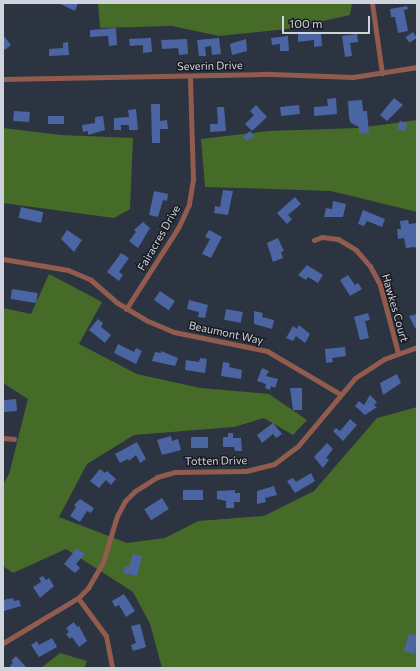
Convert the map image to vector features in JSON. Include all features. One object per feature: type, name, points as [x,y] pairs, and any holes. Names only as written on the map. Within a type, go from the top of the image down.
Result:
[{"type":"street","points":[[372,3],[382,74]]},
{"type":"street","name":"Severin Drive","points":[[3,79],[272,74],[332,78],[382,74],[417,67]]},
{"type":"street","name":"Fairacres Drive","points":[[126,309],[178,228],[189,204],[193,180],[190,76]]},
{"type":"street","name":"Hawkes Court","points":[[314,240],[322,237],[338,240],[356,250],[370,266],[380,285],[398,353]]},
{"type":"street","name":"Beaumont Way","points":[[3,259],[68,270],[91,280],[126,309],[174,332],[267,351],[340,394]]},
{"type":"street","name":"Totten Drive","points":[[4,641],[78,598],[98,574],[117,516],[125,501],[136,491],[157,477],[174,472],[246,471],[274,464],[298,446],[340,394],[367,369],[398,353],[417,347]]},
{"type":"street","points":[[3,438],[14,439]]},
{"type":"street","points":[[78,598],[106,636],[112,668]]},
{"type":"green space","points":[[98,3],[352,3],[350,15],[287,29],[219,36],[172,26],[100,28]]},
{"type":"green space","points":[[417,120],[417,212],[331,191],[205,187],[201,139],[268,131],[358,128]]},
{"type":"green space","points":[[3,128],[61,135],[133,138],[130,209],[114,218],[3,203]]},
{"type":"green space","points":[[49,274],[102,302],[79,344],[137,374],[200,388],[269,394],[307,420],[293,435],[264,418],[234,427],[134,435],[87,464],[59,517],[127,543],[165,538],[198,521],[264,516],[314,491],[377,418],[417,407],[417,668],[162,668],[150,624],[133,592],[66,549],[13,573],[3,566],[3,485],[9,474],[28,399],[3,383],[3,308],[31,314]]},
{"type":"green space","points":[[60,653],[87,661],[84,668],[41,668]]},
{"type":"building","points":[[58,3],[78,3],[75,11]]},
{"type":"building","points":[[407,6],[408,9],[404,10],[408,31],[398,33],[395,17],[391,17],[390,9]]},
{"type":"building","points":[[116,28],[117,45],[109,46],[108,36],[90,37],[90,30]]},
{"type":"building","points":[[413,32],[417,38],[409,43],[406,37]]},
{"type":"building","points":[[321,33],[322,46],[314,47],[314,40],[298,42],[298,34]]},
{"type":"building","points":[[357,34],[358,42],[350,43],[352,56],[345,57],[342,36]]},
{"type":"building","points":[[3,35],[11,45],[5,50],[3,47]]},
{"type":"building","points":[[288,36],[289,51],[280,51],[280,44],[272,45],[271,38]]},
{"type":"building","points":[[151,38],[152,52],[143,53],[143,45],[130,46],[129,39]]},
{"type":"building","points":[[219,38],[221,54],[212,55],[211,46],[205,47],[206,56],[199,56],[197,40]]},
{"type":"building","points":[[187,39],[188,54],[179,55],[178,48],[162,49],[161,40]]},
{"type":"building","points":[[246,39],[247,51],[232,55],[230,44]]},
{"type":"building","points":[[68,42],[69,55],[49,56],[49,49],[63,48],[63,43]]},
{"type":"building","points":[[336,98],[337,114],[314,116],[314,107],[328,106],[327,99]]},
{"type":"building","points":[[394,98],[403,105],[387,121],[380,115]]},
{"type":"building","points":[[362,100],[363,111],[367,111],[369,134],[359,133],[359,127],[351,123],[349,118],[348,101]]},
{"type":"building","points":[[151,104],[160,104],[160,121],[167,120],[168,129],[160,129],[160,143],[152,143]]},
{"type":"building","points":[[256,105],[267,117],[252,131],[245,124],[254,115],[250,111]]},
{"type":"building","points":[[299,105],[300,114],[281,116],[280,107]]},
{"type":"building","points":[[217,107],[224,107],[226,131],[210,132],[210,124],[218,124]]},
{"type":"building","points":[[136,109],[138,130],[129,130],[129,125],[121,125],[121,130],[114,130],[114,118],[129,117],[128,110]]},
{"type":"building","points":[[14,111],[30,112],[29,122],[13,121]]},
{"type":"building","points":[[48,116],[64,116],[64,124],[48,124]]},
{"type":"building","points":[[103,116],[105,130],[88,135],[88,131],[83,132],[82,125],[95,123],[95,117]]},
{"type":"building","points":[[400,121],[407,123],[405,131],[397,129]]},
{"type":"building","points":[[250,131],[254,136],[247,141],[243,137]]},
{"type":"building","points":[[223,190],[233,191],[228,215],[214,213],[215,206],[220,207]]},
{"type":"building","points":[[154,191],[168,194],[167,201],[163,200],[158,217],[149,215]]},
{"type":"building","points":[[295,197],[301,204],[288,215],[292,219],[287,224],[277,213]]},
{"type":"building","points":[[333,201],[346,204],[343,217],[324,217],[326,208],[332,209]]},
{"type":"building","points":[[21,207],[43,212],[41,223],[19,218]]},
{"type":"building","points":[[363,210],[385,219],[382,227],[367,221],[364,226],[358,224]]},
{"type":"building","points":[[408,220],[409,224],[417,223],[417,250],[415,247],[406,248],[404,238],[398,239],[397,229],[401,229],[400,221]]},
{"type":"building","points":[[143,222],[150,228],[138,248],[129,241],[136,232],[134,230]]},
{"type":"building","points":[[67,230],[82,240],[74,252],[61,239]]},
{"type":"building","points":[[209,230],[222,237],[211,258],[202,254],[210,239],[205,237]]},
{"type":"building","points":[[278,238],[284,251],[281,252],[283,258],[273,262],[267,243]]},
{"type":"building","points":[[121,253],[129,258],[119,272],[123,275],[119,281],[107,272]]},
{"type":"building","points":[[307,265],[323,275],[318,283],[308,277],[306,280],[298,275]]},
{"type":"building","points":[[348,275],[355,285],[358,283],[362,289],[350,296],[340,280]]},
{"type":"building","points":[[12,289],[38,293],[36,303],[10,299]]},
{"type":"building","points":[[160,291],[175,301],[169,310],[154,300]]},
{"type":"building","points":[[189,300],[208,305],[205,318],[198,317],[199,312],[187,309]]},
{"type":"building","points":[[226,309],[243,312],[241,323],[224,320]]},
{"type":"building","points":[[254,311],[263,313],[262,317],[274,320],[272,329],[254,324]]},
{"type":"building","points":[[368,313],[370,320],[365,321],[369,338],[360,340],[354,317]]},
{"type":"building","points":[[417,314],[417,327],[415,328],[409,316]]},
{"type":"building","points":[[98,319],[103,323],[101,327],[111,335],[105,343],[89,330]]},
{"type":"building","points":[[299,325],[310,334],[305,343],[296,336],[293,341],[286,338],[293,326],[297,329]]},
{"type":"building","points":[[118,344],[134,352],[136,348],[142,351],[136,364],[114,353]]},
{"type":"building","points":[[345,347],[346,356],[332,358],[333,362],[326,363],[325,349]]},
{"type":"building","points":[[161,351],[178,358],[175,366],[152,361],[155,352],[161,353]]},
{"type":"building","points":[[200,358],[207,359],[205,373],[185,370],[186,360],[199,362]]},
{"type":"building","points":[[223,362],[230,363],[229,367],[242,370],[241,379],[221,376]]},
{"type":"building","points":[[262,368],[269,371],[266,376],[278,379],[275,388],[271,386],[270,390],[265,388],[266,384],[257,381]]},
{"type":"building","points":[[397,374],[401,383],[383,395],[380,383]]},
{"type":"building","points":[[290,388],[302,388],[302,410],[293,410]]},
{"type":"building","points":[[370,395],[377,402],[374,405],[377,407],[365,415],[355,406],[359,401],[364,405]]},
{"type":"building","points":[[16,399],[17,411],[4,412],[3,400]]},
{"type":"building","points":[[350,419],[357,425],[343,441],[333,431],[336,428],[340,431]]},
{"type":"building","points":[[273,423],[282,434],[276,438],[273,434],[262,443],[257,435]]},
{"type":"building","points":[[228,433],[233,433],[233,438],[241,438],[242,451],[235,451],[234,447],[223,447],[223,437],[228,437]]},
{"type":"building","points":[[171,436],[172,441],[178,439],[181,450],[162,455],[157,440]]},
{"type":"building","points":[[191,437],[208,437],[208,448],[191,448]]},
{"type":"building","points":[[137,442],[146,459],[140,463],[136,455],[129,461],[128,459],[120,463],[115,454]]},
{"type":"building","points":[[327,443],[333,449],[326,458],[329,460],[323,468],[314,457]]},
{"type":"building","points":[[100,469],[105,473],[107,471],[116,479],[111,485],[106,480],[99,488],[90,481]]},
{"type":"building","points":[[311,473],[315,481],[295,493],[287,481],[293,478],[296,482]]},
{"type":"building","points":[[274,486],[277,495],[265,498],[266,502],[257,504],[257,491]]},
{"type":"building","points":[[183,490],[203,490],[203,500],[183,500]]},
{"type":"building","points":[[235,490],[235,493],[240,493],[240,502],[234,502],[234,508],[226,508],[226,501],[217,499],[217,491]]},
{"type":"building","points":[[162,498],[169,509],[151,520],[144,509]]},
{"type":"building","points":[[80,499],[94,508],[91,513],[87,511],[80,522],[70,516],[76,507],[74,505]]},
{"type":"building","points":[[77,548],[85,554],[76,564],[80,568],[75,573],[64,564]]},
{"type":"building","points":[[133,554],[142,556],[137,576],[123,573],[125,566],[129,567]]},
{"type":"building","points":[[43,576],[46,580],[49,578],[54,586],[40,598],[33,587],[41,582],[39,578]]},
{"type":"building","points":[[124,594],[135,611],[126,617],[119,605],[115,607],[112,601]]},
{"type":"building","points":[[13,598],[14,601],[19,600],[21,606],[4,611],[3,600]]},
{"type":"building","points":[[74,622],[77,627],[79,626],[87,641],[79,647],[72,637],[70,639],[66,634],[69,632],[66,628]]},
{"type":"building","points":[[140,624],[146,647],[133,651],[131,645],[136,643],[131,626]]},
{"type":"building","points":[[409,634],[417,636],[415,654],[404,651]]},
{"type":"building","points":[[52,638],[57,647],[39,657],[31,645],[37,641],[39,645]]},
{"type":"building","points":[[16,656],[26,667],[9,668],[13,662],[11,661]]}]
